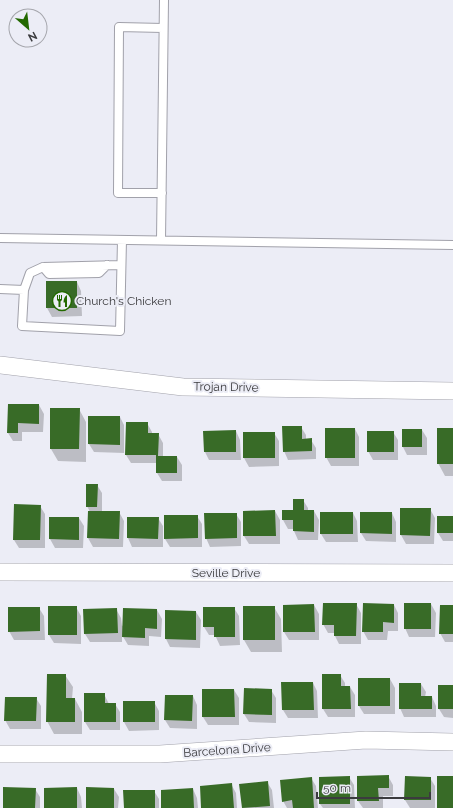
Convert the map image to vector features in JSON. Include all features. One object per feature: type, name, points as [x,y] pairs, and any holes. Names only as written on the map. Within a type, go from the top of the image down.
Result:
[{"type":"street","name":"Trojan Drive","points":[[0,365],[183,387],[453,391]]},
{"type":"street","name":"Seville Drive","points":[[0,572],[453,573]]},
{"type":"street","name":"Barcelona Drive","points":[[0,754],[160,754],[366,740],[453,742]]},
{"type":"lane","points":[[161,240],[164,0]]},
{"type":"lane","points":[[162,193],[118,193],[119,27],[163,28]]},
{"type":"lane","points":[[0,238],[453,245]]},
{"type":"lane","points":[[121,265],[43,267],[30,273],[24,290],[22,326],[120,331],[122,240]]},
{"type":"lane","points":[[0,289],[24,290]]},
{"type":"building","points":[[46,281],[77,281],[77,308],[46,308]]},
{"type":"building","points":[[8,404],[39,404],[39,424],[18,423],[18,433],[7,433]]},
{"type":"building","points":[[50,408],[80,408],[79,449],[50,449]]},
{"type":"building","points":[[88,416],[120,416],[120,445],[88,444]]},
{"type":"building","points":[[126,422],[148,422],[148,433],[159,433],[158,456],[177,456],[177,473],[156,473],[156,455],[125,455]]},
{"type":"building","points":[[282,426],[302,426],[302,439],[312,438],[312,451],[283,452]]},
{"type":"building","points":[[325,428],[355,428],[355,458],[325,458]]},
{"type":"building","points":[[437,428],[453,428],[453,464],[437,464]]},
{"type":"building","points":[[402,429],[422,429],[422,447],[402,447]]},
{"type":"building","points":[[236,430],[236,452],[204,452],[203,431]]},
{"type":"building","points":[[367,431],[394,431],[394,452],[367,452]]},
{"type":"building","points":[[243,432],[275,432],[275,458],[243,458]]},
{"type":"building","points":[[86,484],[98,484],[97,507],[86,507]]},
{"type":"building","points":[[293,499],[304,499],[304,510],[314,510],[314,532],[293,531],[293,520],[282,520],[282,510],[293,510]]},
{"type":"building","points":[[14,504],[41,505],[40,540],[13,540]]},
{"type":"building","points":[[400,508],[431,508],[430,536],[400,535]]},
{"type":"building","points":[[275,510],[276,536],[243,536],[243,511]]},
{"type":"building","points":[[88,511],[120,511],[119,539],[87,538]]},
{"type":"building","points":[[320,512],[353,512],[353,534],[320,534]]},
{"type":"building","points":[[360,512],[392,512],[392,534],[360,533]]},
{"type":"building","points":[[204,513],[237,513],[237,538],[205,539]]},
{"type":"building","points":[[164,515],[198,515],[198,538],[164,539]]},
{"type":"building","points":[[437,516],[453,516],[453,533],[437,533]]},
{"type":"building","points":[[49,517],[79,517],[79,540],[49,539]]},
{"type":"building","points":[[127,517],[159,517],[158,539],[127,538]]},
{"type":"building","points":[[323,603],[357,603],[356,636],[334,636],[334,625],[322,625]]},
{"type":"building","points":[[363,603],[394,604],[394,623],[383,622],[383,632],[362,632]]},
{"type":"building","points":[[404,603],[431,603],[431,629],[404,629]]},
{"type":"building","points":[[314,604],[315,632],[283,632],[283,605]]},
{"type":"building","points":[[440,605],[453,605],[453,634],[439,634]]},
{"type":"building","points":[[48,606],[77,606],[77,635],[48,635]]},
{"type":"building","points":[[243,606],[275,606],[275,640],[243,640]]},
{"type":"building","points":[[8,607],[40,607],[40,631],[8,632]]},
{"type":"building","points":[[203,607],[235,607],[235,637],[214,637],[214,627],[203,627]]},
{"type":"building","points":[[117,608],[118,633],[84,634],[83,609]]},
{"type":"building","points":[[123,608],[157,609],[157,629],[145,628],[145,638],[122,637]]},
{"type":"building","points":[[165,610],[196,611],[196,640],[165,639]]},
{"type":"building","points":[[47,674],[66,674],[66,698],[75,698],[75,722],[46,722]]},
{"type":"building","points":[[322,674],[341,674],[341,686],[350,686],[351,709],[322,709]]},
{"type":"building","points":[[358,678],[390,678],[390,706],[358,706]]},
{"type":"building","points":[[281,682],[313,682],[314,710],[282,710]]},
{"type":"building","points":[[399,683],[421,683],[421,696],[432,696],[432,709],[399,709]]},
{"type":"building","points":[[438,685],[453,685],[453,709],[438,709]]},
{"type":"building","points":[[244,688],[272,689],[272,715],[243,714]]},
{"type":"building","points":[[202,689],[234,689],[235,717],[202,717]]},
{"type":"building","points":[[84,693],[105,693],[105,703],[116,703],[116,722],[84,722]]},
{"type":"building","points":[[165,695],[193,695],[192,721],[164,720]]},
{"type":"building","points":[[5,697],[37,697],[36,721],[4,721]]},
{"type":"building","points":[[123,701],[155,701],[155,722],[123,722]]},
{"type":"building","points":[[389,775],[389,788],[378,788],[379,801],[357,801],[357,776]]},
{"type":"building","points":[[350,776],[350,804],[319,804],[319,777]]},
{"type":"building","points":[[405,776],[431,777],[431,800],[404,800]]},
{"type":"building","points":[[437,776],[453,776],[453,808],[437,808]]},
{"type":"building","points":[[312,777],[314,808],[293,808],[292,800],[282,802],[280,780]]},
{"type":"building","points":[[268,781],[270,806],[242,808],[239,784]]},
{"type":"building","points":[[232,783],[234,808],[201,808],[200,786]]},
{"type":"building","points":[[3,787],[36,788],[35,808],[3,808]]},
{"type":"building","points":[[77,787],[77,808],[44,808],[44,788]]},
{"type":"building","points":[[86,787],[114,788],[114,808],[86,808]]},
{"type":"building","points":[[193,788],[194,808],[161,808],[161,790]]},
{"type":"building","points":[[123,790],[155,790],[155,808],[124,808]]},
{"type":"place","name":"Church's Chicken","points":[[62,301]]}]
